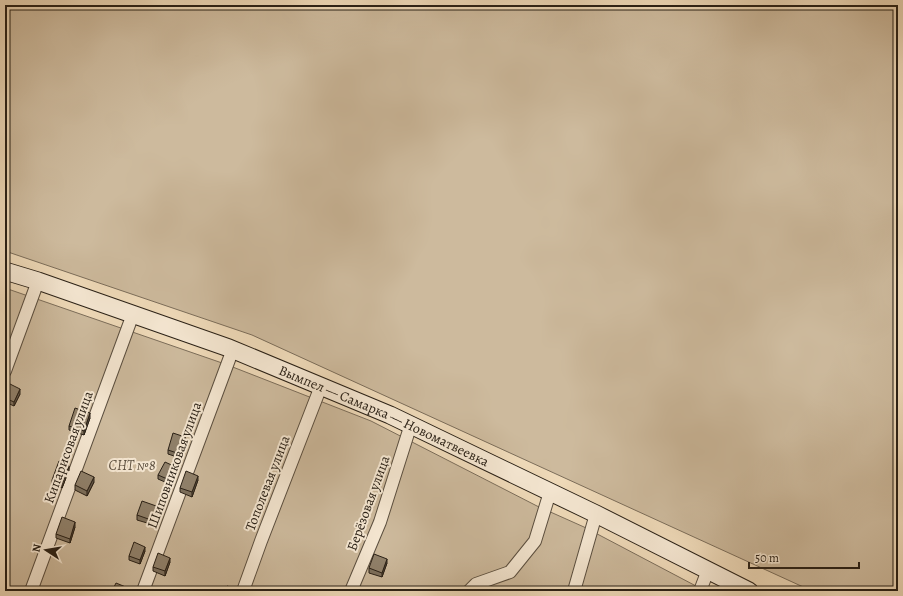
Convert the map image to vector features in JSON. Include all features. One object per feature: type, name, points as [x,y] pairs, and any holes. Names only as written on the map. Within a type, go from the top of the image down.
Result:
[{"type":"main road","name":"Вымпел — Самарка — Новоматвеевка","points":[[5,271],[38,281],[233,349],[410,424],[596,514],[749,591]]},
{"type":"street","points":[[5,371],[38,281]]},
{"type":"street","name":"Кипарисовая улица","points":[[31,591],[133,314]]},
{"type":"street","name":"Шиповниковая улица","points":[[143,591],[233,349]]},
{"type":"street","name":"Тополевая улица","points":[[243,591],[321,386]]},
{"type":"street","name":"Берёзовая улица","points":[[350,591],[380,522],[410,424]]},
{"type":"street","points":[[469,591],[476,584],[510,572],[535,541],[550,492]]},
{"type":"street","points":[[574,591],[596,514]]},
{"type":"street","points":[[700,591],[708,570]]},
{"type":"green space","points":[[5,5],[898,5],[898,591],[812,591],[252,335],[5,251]]},
{"type":"green space","name":"СНТ №8","points":[[5,288],[225,364],[371,421],[537,506],[584,527],[708,591],[5,591]]},
{"type":"building","points":[[8,383],[20,389],[14,402],[5,398],[5,390]]},
{"type":"building","points":[[75,408],[90,413],[84,431],[69,426]]},
{"type":"building","points":[[173,433],[185,437],[180,454],[168,450]]},
{"type":"building","points":[[59,461],[69,466],[62,484],[52,480]]},
{"type":"building","points":[[165,462],[178,468],[172,481],[158,475]]},
{"type":"building","points":[[81,471],[94,477],[87,491],[75,485]]},
{"type":"building","points":[[186,471],[198,476],[192,492],[180,488]]},
{"type":"building","points":[[142,501],[159,507],[154,521],[137,515]]},
{"type":"building","points":[[62,517],[75,522],[70,539],[56,534]]},
{"type":"building","points":[[134,542],[145,547],[140,560],[129,556]]},
{"type":"building","points":[[158,553],[170,558],[165,571],[153,567]]},
{"type":"building","points":[[374,554],[387,559],[382,573],[369,568]]},
{"type":"building","points":[[116,583],[133,590],[112,591]]},
{"type":"building","points":[[227,586],[237,589],[236,591],[225,591]]}]
